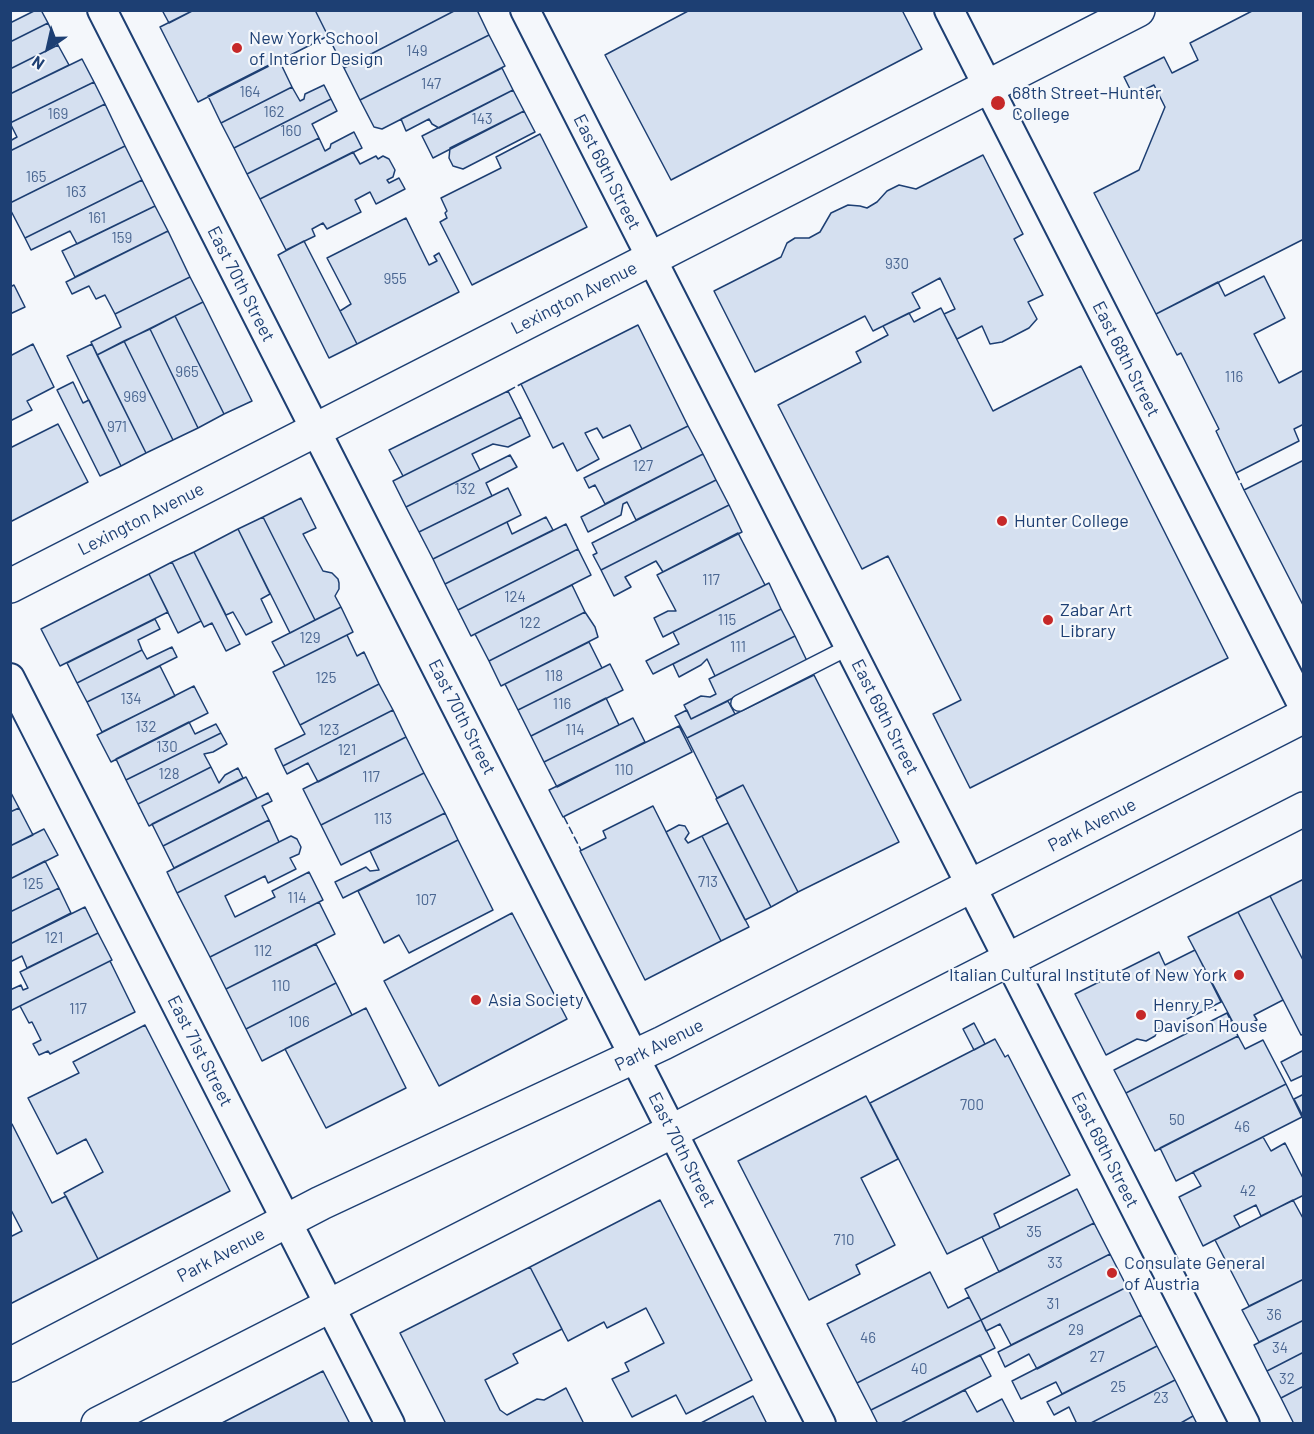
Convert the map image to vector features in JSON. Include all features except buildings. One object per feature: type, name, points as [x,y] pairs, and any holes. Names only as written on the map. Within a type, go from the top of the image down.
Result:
[{"type":"main road","name":"Lexington Avenue","points":[[10,586],[1138,10]]},
{"type":"main road","name":"Park Avenue","points":[[10,1365],[321,1203],[635,1056],[1304,716]]},
{"type":"main road","points":[[98,1424],[1304,809]]},
{"type":"street","name":"East 70th Street","points":[[102,10],[821,1424]]},
{"type":"street","name":"East 69th Street","points":[[525,10],[1245,1424]]},
{"type":"street","name":"East 68th Street","points":[[949,10],[1304,708]]},
{"type":"street","name":"East 71st Street","points":[[10,678],[390,1424]]},
{"type":"lane","points":[[739,704],[849,647]]},
{"type":"fence","points":[[508,391],[521,384]]},
{"type":"fence","points":[[1236,473],[1244,490]]},
{"type":"fence","points":[[564,817],[581,850]]},
{"type":"place","name":"New York School of Interior Design","points":[[237,48]]},
{"type":"place","name":"68th Street–Hunter College","points":[[998,103]]},
{"type":"place","name":"Hunter College","points":[[1002,521]]},
{"type":"place","name":"Zabar Art Library","points":[[1048,620]]},
{"type":"place","name":"Italian Cultural Institute of New York","points":[[1239,975]]},
{"type":"place","name":"Asia Society","points":[[476,1000]]},
{"type":"place","name":"Henry P. Davison House","points":[[1141,1015]]},
{"type":"place","name":"Consulate General of Austria","points":[[1112,1273]]}]
